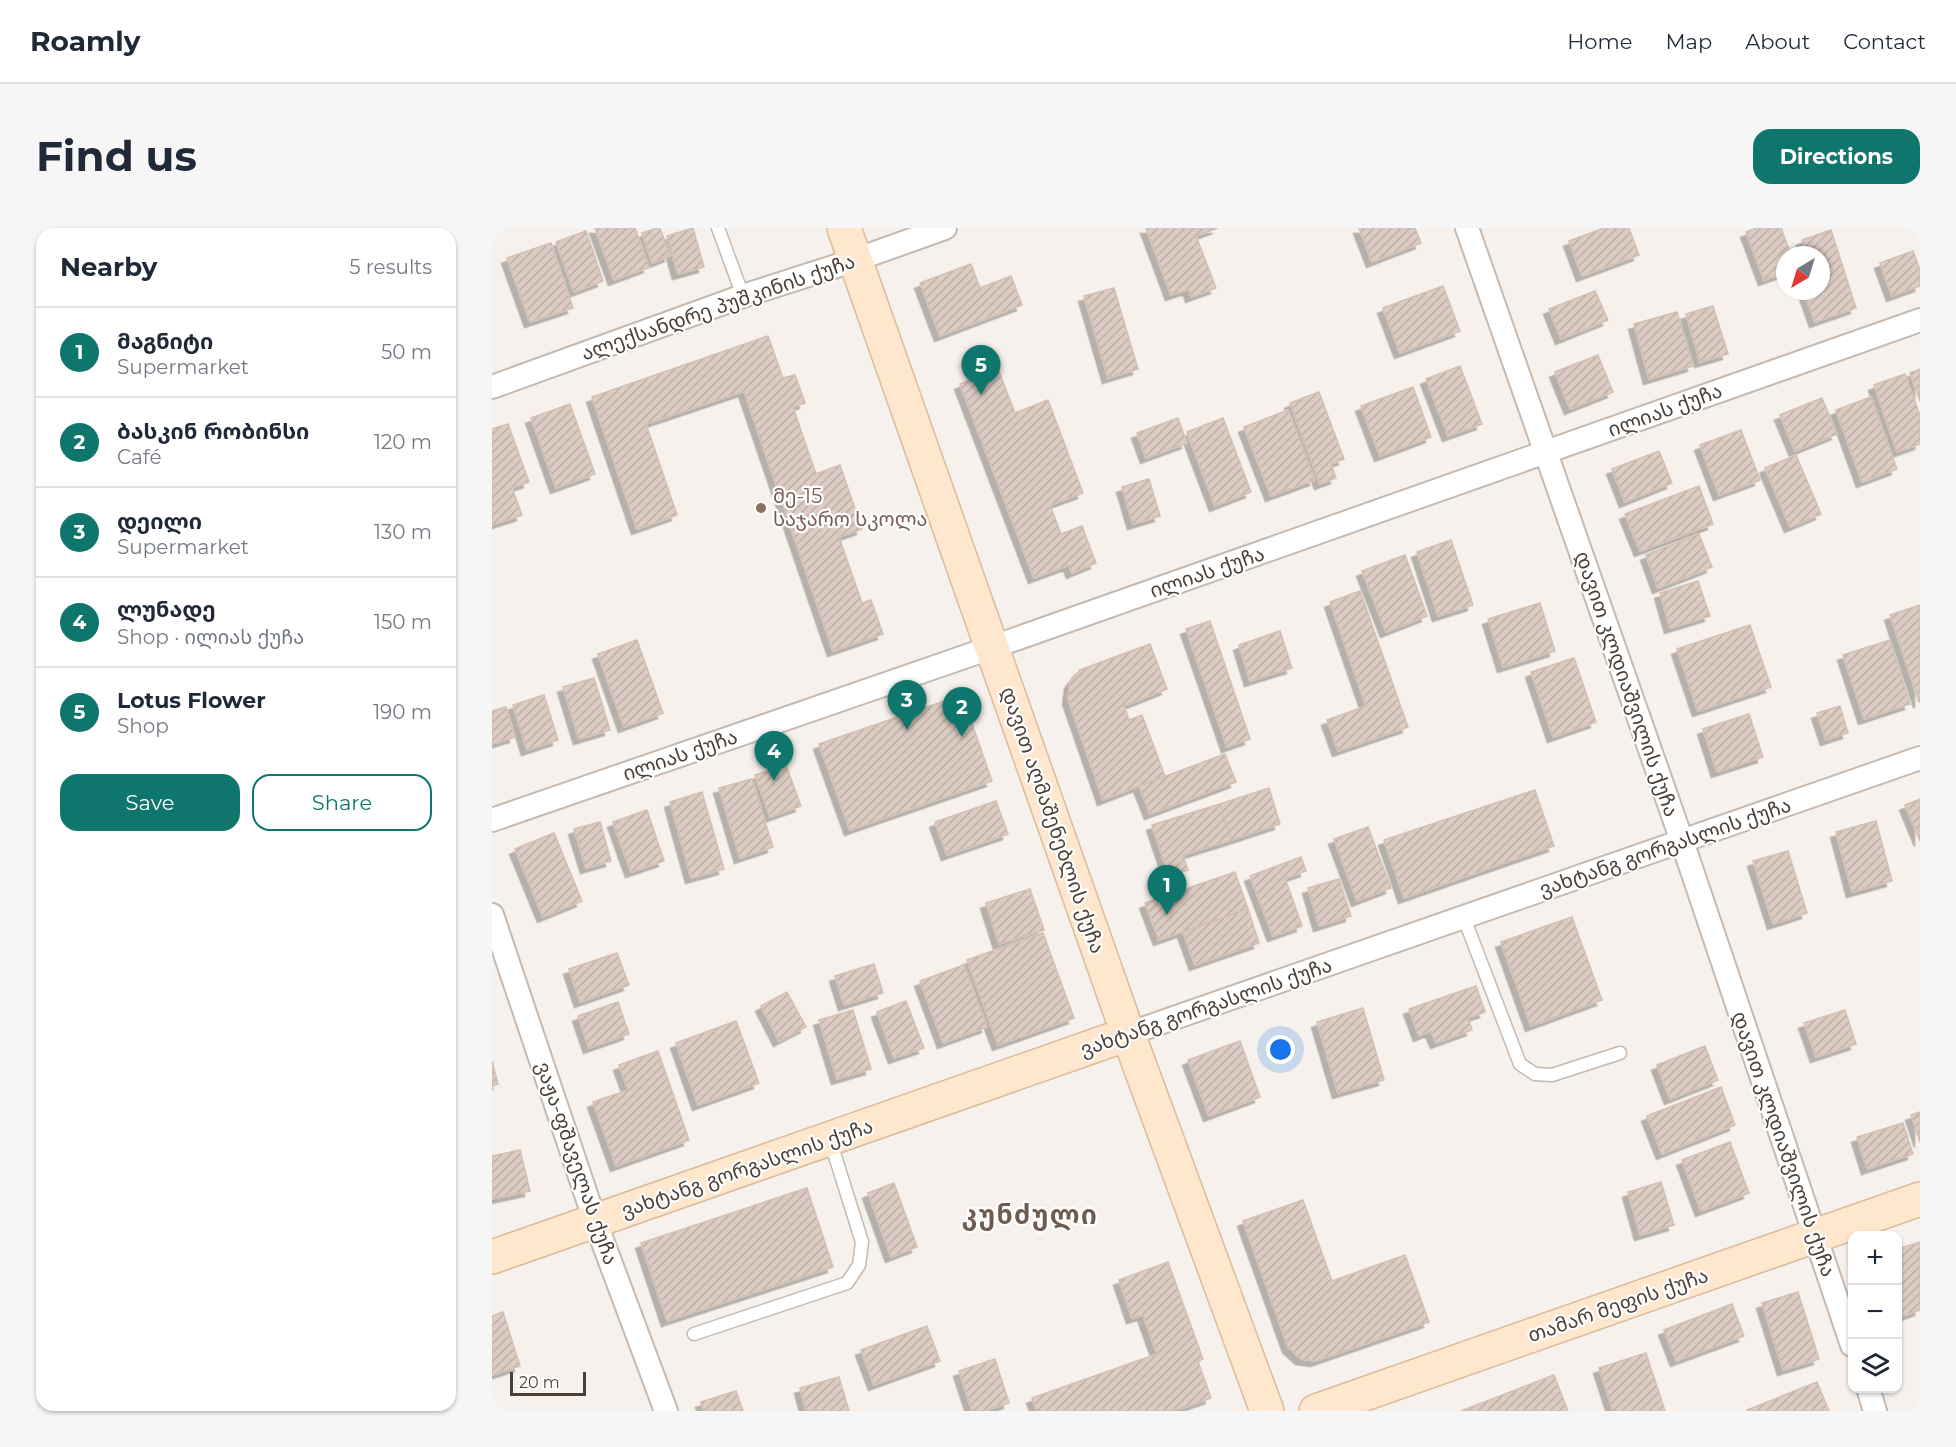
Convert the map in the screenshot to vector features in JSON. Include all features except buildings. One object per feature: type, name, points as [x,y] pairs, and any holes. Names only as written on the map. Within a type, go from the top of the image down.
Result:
[{"type":"street","name":"დავით აღმაშენებლის ქუჩა","points":[[844,228],[1128,1034],[1267,1411]]},
{"type":"street","name":"ალექსანდრე პუშკინის ქუჩა","points":[[492,387],[743,296],[945,228]]},
{"type":"street","name":"დავით კლდიაშვილის ქუჩა","points":[[1467,228],[1682,841],[1850,1339]]},
{"type":"street","name":"ილიას ქუჩა","points":[[492,820],[993,647],[1920,320]]},
{"type":"street","name":"ვახტანგ გორგასლის ქუჩა","points":[[492,1257],[1920,758]]},
{"type":"street","name":"ვაჟა-ფშაველას ქუჩა","points":[[492,915],[595,1221],[666,1411]]},
{"type":"street","name":"თამარ მეფის ქუჩა","points":[[1316,1411],[1920,1199]]},
{"type":"street","points":[[1869,1393],[1875,1411]]},
{"type":"lane","points":[[718,228],[743,296]]},
{"type":"lane","points":[[1464,918],[1520,1064],[1535,1074],[1552,1075],[1620,1053]]},
{"type":"lane","points":[[694,1334],[847,1283],[859,1265],[862,1242],[830,1139]]},
{"type":"place","name":"Lotus Flower","points":[[981,395]]},
{"type":"place","name":"მე-15 საჯარო სკოლა","points":[[761,508]]},
{"type":"place","name":"დეილი","points":[[907,730]]},
{"type":"place","name":"ბასკინ რობინსი","points":[[962,737]]},
{"type":"place","name":"ლუნადე","points":[[774,781]]},
{"type":"place","name":"მაგნიტი","points":[[1167,915]]},
{"type":"district","name":"კუნძული","points":[[1030,1215]]}]
